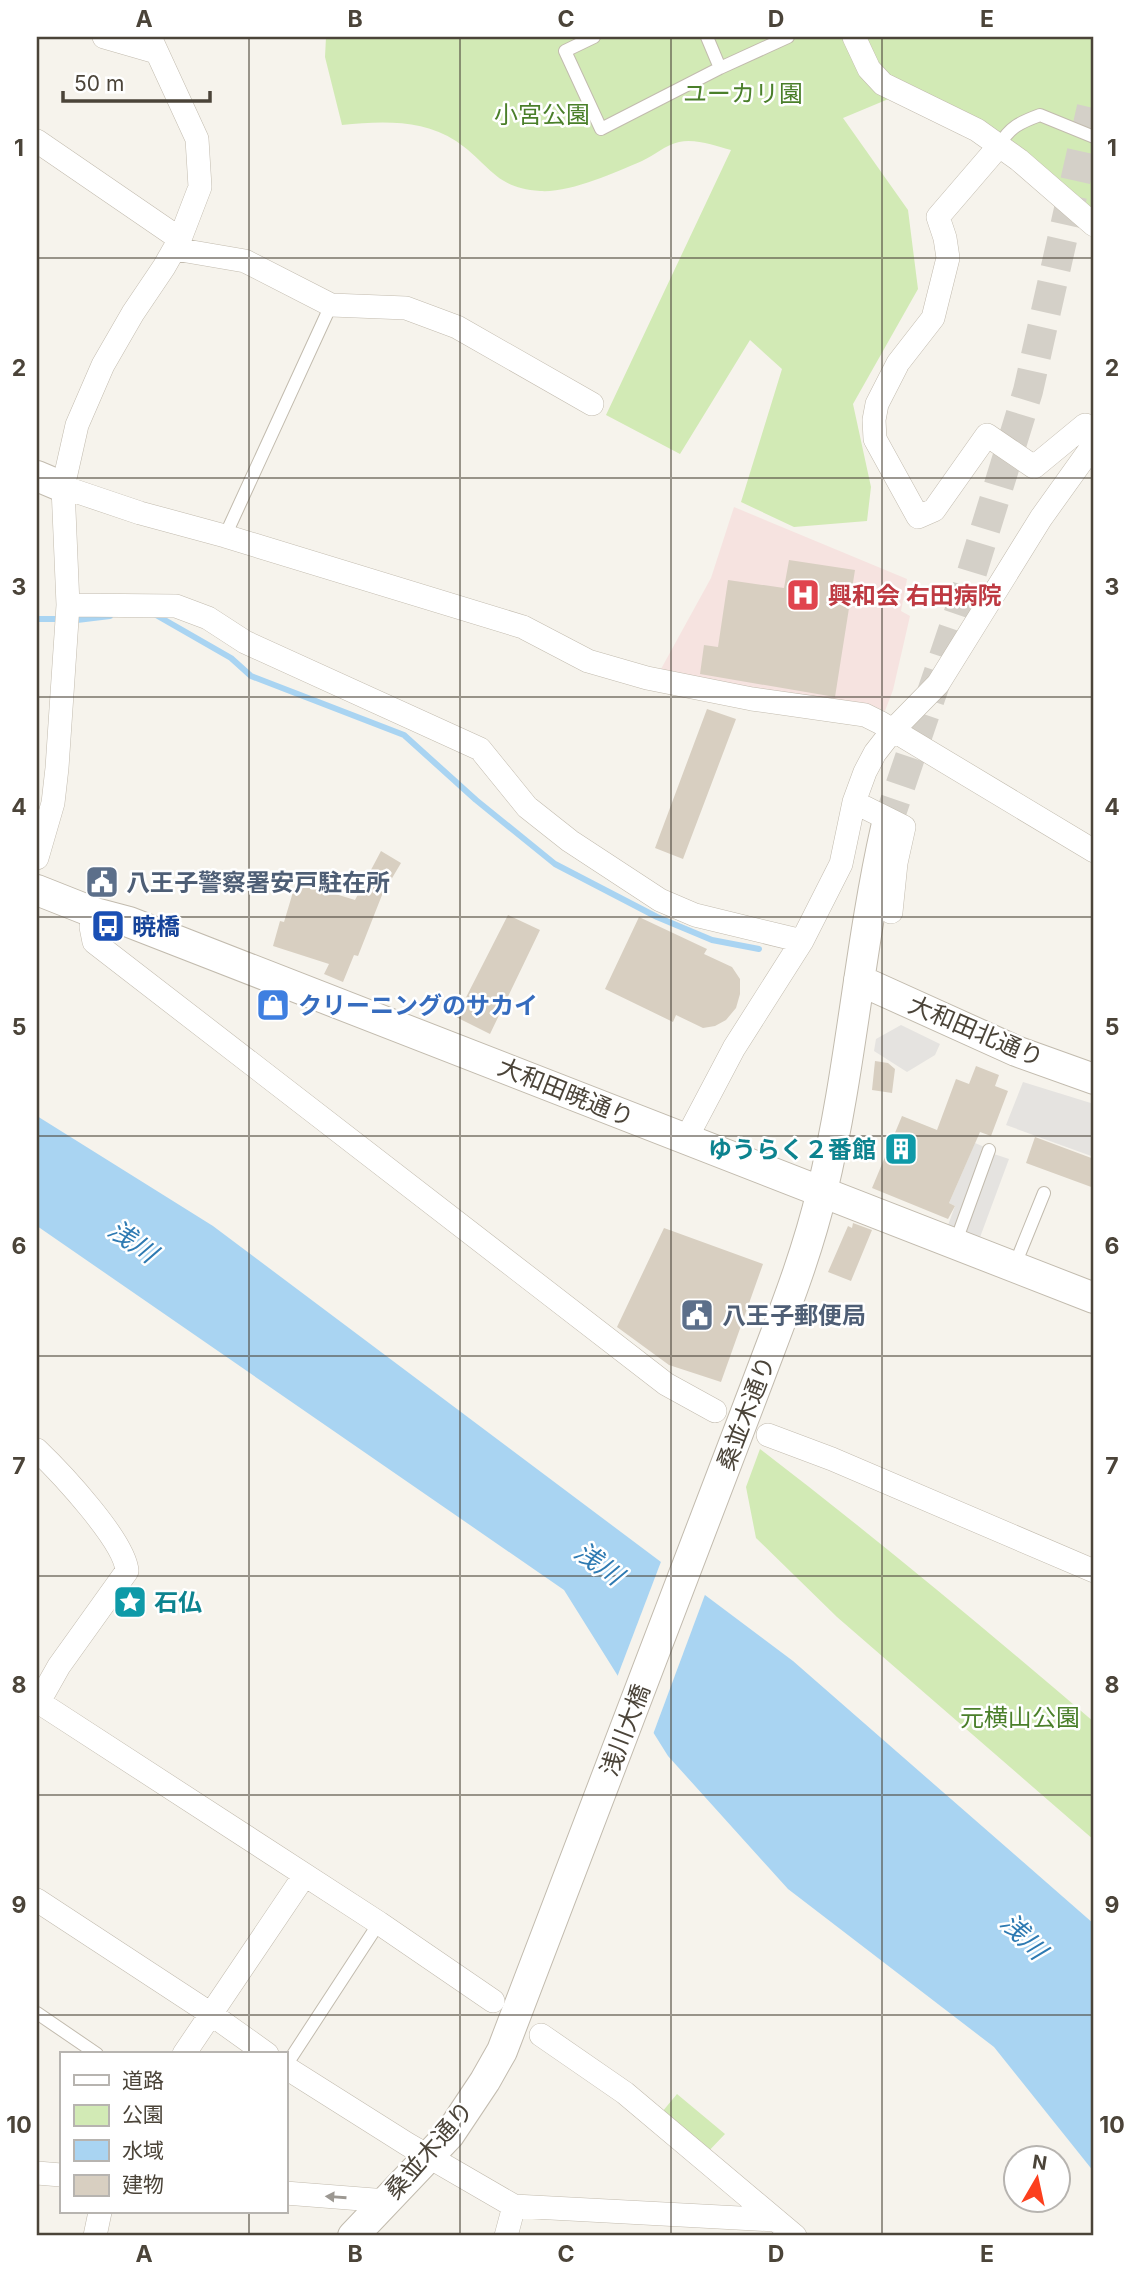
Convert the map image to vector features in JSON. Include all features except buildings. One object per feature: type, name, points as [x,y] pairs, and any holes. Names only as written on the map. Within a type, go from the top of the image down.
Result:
[{"type":"street","points":[[37,858],[52,803],[68,605],[50,482],[103,365],[178,244],[200,187],[197,139],[153,44],[104,37]]},
{"type":"street","points":[[854,37],[869,69],[883,83],[977,130],[1094,225]]},
{"type":"street","points":[[37,141],[178,244],[245,261],[331,305],[405,308],[457,327],[592,404]]},
{"type":"street","points":[[999,146],[938,217],[948,258],[933,318],[898,363],[877,404],[875,439],[918,517],[934,510],[987,435],[1034,467],[1085,425],[1094,428]]},
{"type":"street","points":[[686,1139],[734,1048],[802,941],[841,864],[854,802],[875,753],[893,730],[938,684],[1041,518],[1094,444]]},
{"type":"street","points":[[50,482],[140,513],[225,536],[523,627],[589,661],[647,678],[752,699],[865,715],[1094,851]]},
{"type":"street","points":[[68,605],[176,606],[208,618],[245,642],[480,749],[527,807],[570,841],[660,900],[695,915],[802,941]]},
{"type":"street","points":[[854,802],[904,827],[896,863],[891,912]]},
{"type":"street","name":"桑並木通り","points":[[706,1519],[795,1281],[822,1192],[842,1095],[886,828]]},
{"type":"street","name":"大和田暁通り","points":[[37,890],[95,913],[141,927],[1094,1298]]},
{"type":"street","points":[[95,913],[91,927],[94,942],[666,1384],[715,1411]]},
{"type":"street","name":"大和田北通り","points":[[859,980],[1016,1051],[1094,1079]]},
{"type":"street","points":[[768,1435],[832,1459],[1094,1570]]},
{"type":"street","points":[[37,1450],[59,1471],[102,1523],[122,1554],[127,1571],[78,1638],[37,1702],[379,1923],[493,2001]]},
{"type":"street","name":"浅川大橋","points":[[545,1942],[706,1519]]},
{"type":"street","points":[[185,2052],[304,1876]]},
{"type":"street","points":[[37,1900],[264,2052]]},
{"type":"street","name":"桑並木通り","points":[[353,2236],[429,2157],[467,2110],[502,2051],[545,1942]]},
{"type":"street","points":[[541,2035],[625,2093],[795,2236]]},
{"type":"street","points":[[287,2068],[429,2157],[514,2206],[776,2220]]},
{"type":"street","points":[[37,2173],[60,2175]]},
{"type":"street","points":[[287,2193],[387,2201]]},
{"type":"street","points":[[506,2236],[514,2206]]},
{"type":"street","points":[[95,2236],[100,2214]]},
{"type":"lane","points":[[594,37],[565,51],[601,129],[720,68],[788,37]]},
{"type":"lane","points":[[707,37],[720,68]]},
{"type":"lane","points":[[999,146],[1006,132],[1019,122],[1040,115],[1094,136]]},
{"type":"lane","points":[[225,536],[331,305]]},
{"type":"lane","points":[[955,1244],[989,1150]]},
{"type":"lane","points":[[1014,1268],[1044,1193]]},
{"type":"lane","points":[[287,2064],[379,1923]]},
{"type":"lane","points":[[37,2013],[94,2052]]},
{"type":"shaded area","name":"興和会 右田病院","points":[[734,507],[907,579],[901,611],[910,616],[893,690],[885,711],[870,705],[705,683],[661,669],[711,578]]},
{"type":"shaded area","points":[[901,1025],[940,1044],[935,1055],[907,1072],[874,1051],[876,1039]]},
{"type":"shaded area","points":[[1023,1082],[1094,1104],[1094,1157],[1006,1125]]},
{"type":"shaded area","points":[[975,1143],[1009,1159],[979,1240],[947,1228],[955,1206],[949,1203]]},
{"type":"green space","points":[[326,37],[1094,37],[1094,216],[910,90],[843,118],[908,210],[918,289],[853,404],[871,487],[867,521],[794,527],[741,502],[782,369],[750,340],[680,454],[606,415],[731,150],[699,142],[679,142],[642,161],[578,186],[552,191],[525,189],[502,180],[456,141],[429,129],[401,123],[342,125],[325,57]]},
{"type":"green space","name":"元横山公園","points":[[760,1449],[929,1584],[1094,1722],[1094,1840],[837,1617],[756,1538],[746,1487]]},
{"type":"green space","points":[[677,2094],[725,2134],[704,2156],[657,2118]]},
{"type":"water","name":"浅川","points":[[37,1116],[213,1226],[793,1661],[1094,1924],[1094,2172],[994,2047],[788,1889],[668,1756],[564,1590],[37,1226]]},
{"type":"pier","points":[[662,1559],[706,1592],[652,1737],[616,1680]]},
{"type":"waterway","points":[[156,615],[231,658],[251,676],[404,735],[476,800],[555,864],[657,917],[712,940],[759,949]]},
{"type":"waterway","points":[[77,620],[110,616]]},
{"type":"waterway","points":[[37,619],[55,619]]},
{"type":"tunnel","points":[[886,828],[964,598],[1028,391],[1094,98]]},
{"type":"place","name":"興和会 右田病院","points":[[803,595]]},
{"type":"place","name":"八王子警察署安戸駐在所","points":[[102,882]]},
{"type":"place","name":"暁橋","points":[[108,926]]},
{"type":"place","name":"クリーニングのサカイ","points":[[273,1005]]},
{"type":"place","name":"ゆうらく２番館","points":[[901,1149]]},
{"type":"place","name":"八王子郵便局","points":[[697,1315]]},
{"type":"place","name":"石仏","points":[[130,1602]]},
{"type":"park label","name":"ユーカリ園","points":[[743,93]]},
{"type":"park label","name":"小宮公園","points":[[542,114]]}]
